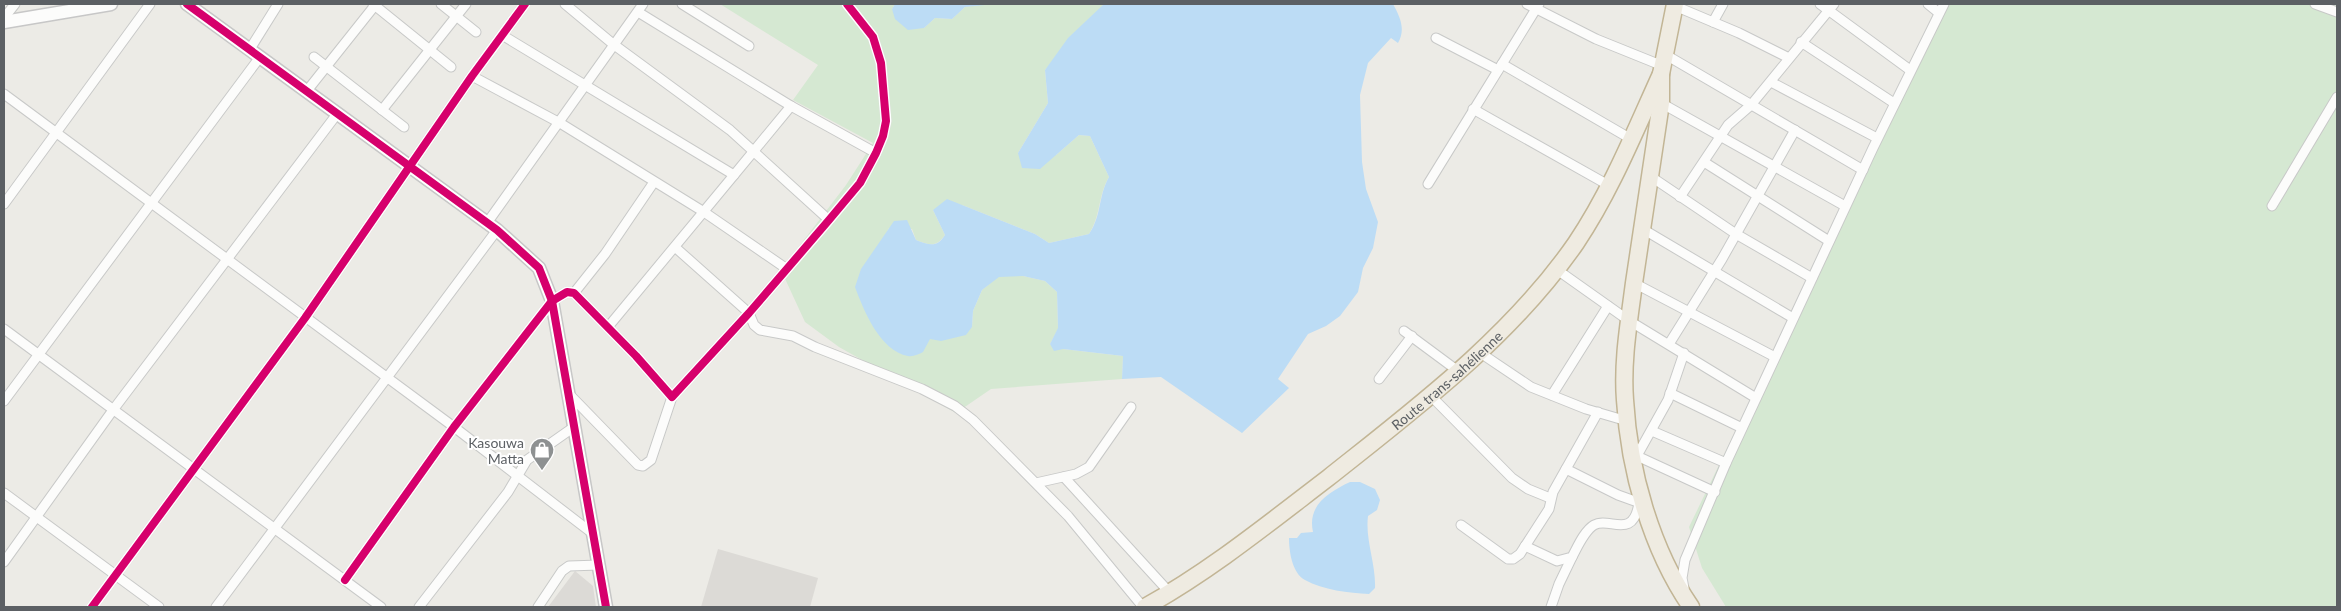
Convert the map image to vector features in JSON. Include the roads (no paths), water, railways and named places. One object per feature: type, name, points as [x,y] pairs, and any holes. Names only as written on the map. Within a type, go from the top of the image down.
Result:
[{"type":"highway","points":[[1675,5],[1663,65],[1661,103],[1628,320],[1624,371],[1627,421],[1636,459],[1641,504],[1664,556],[1689,604]]},
{"type":"highway","name":"Route trans-sahélienne","points":[[1144,607],[1170,593],[1253,535],[1431,396],[1521,310],[1576,243],[1610,186],[1663,65]]},
{"type":"street","points":[[4,18],[15,4]]},
{"type":"street","points":[[4,22],[112,4]]},
{"type":"street","points":[[4,204],[57,134],[150,4]]},
{"type":"street","points":[[187,4],[492,226],[539,268],[552,300],[606,607]]},
{"type":"street","points":[[250,49],[278,4]]},
{"type":"street","points":[[306,92],[375,4],[451,67]]},
{"type":"street","points":[[441,4],[476,32]]},
{"type":"street","points":[[382,110],[466,4]]},
{"type":"street","points":[[92,607],[305,318],[472,76],[525,4]]},
{"type":"street","points":[[565,4],[613,44],[709,113],[829,220]]},
{"type":"street","points":[[682,4],[749,46]]},
{"type":"street","points":[[569,394],[638,465],[643,466],[651,460],[672,397],[749,313],[860,184],[883,136],[886,121],[884,80],[874,37],[847,4]]},
{"type":"street","points":[[1527,4],[1538,6],[1596,39],[1663,65],[1751,105],[1863,170]]},
{"type":"street","points":[[1713,22],[1723,4]]},
{"type":"street","points":[[1820,4],[1831,7],[1910,70]]},
{"type":"street","points":[[1928,4],[1939,13]]},
{"type":"street","points":[[1689,604],[1682,578],[1685,560],[1726,463],[1877,138],[1944,4]]},
{"type":"street","points":[[2315,4],[2337,10]]},
{"type":"street","points":[[1675,5],[1789,58]]},
{"type":"street","points":[[1428,184],[1538,6]]},
{"type":"street","points":[[1680,197],[1720,135],[1732,120],[1751,105],[1771,82],[1801,42],[1831,7]]},
{"type":"street","points":[[216,607],[386,378],[492,226],[613,44],[641,8],[790,106],[876,153]]},
{"type":"street","points":[[502,35],[734,175]]},
{"type":"street","points":[[1436,38],[1500,67],[1631,139]]},
{"type":"street","points":[[1801,42],[1894,103]]},
{"type":"street","points":[[4,401],[260,57]]},
{"type":"street","points":[[314,57],[404,127]]},
{"type":"street","points":[[472,76],[560,123],[704,212],[787,269]]},
{"type":"street","points":[[1771,82],[1877,138]]},
{"type":"street","points":[[4,94],[454,427],[592,532]]},
{"type":"street","points":[[2272,206],[2337,97]]},
{"type":"street","points":[[1661,103],[1846,206]]},
{"type":"street","points":[[608,327],[676,248],[790,106]]},
{"type":"street","points":[[1473,109],[1610,186]]},
{"type":"street","points":[[4,562],[113,410],[337,114]]},
{"type":"street","points":[[1669,344],[1715,271],[1795,130]]},
{"type":"street","points":[[1704,162],[1829,241]]},
{"type":"street","points":[[1650,176],[1736,234],[1812,278]]},
{"type":"street","points":[[574,293],[605,254],[654,182]]},
{"type":"street","points":[[1641,228],[1793,318]]},
{"type":"street","points":[[676,248],[749,313],[754,325],[760,330],[793,336],[942,398],[973,420],[1036,483],[1089,541],[1144,607]]},
{"type":"street","points":[[1556,269],[1628,320],[1756,398]]},
{"type":"street","points":[[1634,283],[1774,358]]},
{"type":"street","points":[[345,580],[454,427],[552,300],[567,292],[574,293],[672,397]]},
{"type":"street","points":[[1552,395],[1608,306]]},
{"type":"street","points":[[4,329],[381,607]]},
{"type":"street","points":[[1379,379],[1408,333],[1458,371]]},
{"type":"street","points":[[1479,352],[1531,386],[1627,421]]},
{"type":"street","points":[[1684,353],[1670,393],[1636,459],[1715,492]]},
{"type":"street","points":[[1670,393],[1742,428]]},
{"type":"street","points":[[1431,396],[1512,478],[1528,489],[1550,498]]},
{"type":"street","points":[[1036,483],[1082,472],[1089,467],[1131,407]]},
{"type":"street","points":[[1461,525],[1508,559],[1513,559],[1520,554],[1549,509],[1550,498],[1598,412]]},
{"type":"street","points":[[419,607],[508,492],[521,468],[536,452],[574,427]]},
{"type":"street","points":[[1652,431],[1726,463]]},
{"type":"street","points":[[1551,607],[1559,584],[1572,558],[1593,526],[1601,523],[1616,526],[1625,524],[1636,515],[1641,504],[1566,469]]},
{"type":"street","points":[[1064,477],[1170,593]]},
{"type":"street","points":[[4,493],[160,607]]},
{"type":"street","points":[[1525,546],[1557,561],[1572,558]]},
{"type":"street","points":[[538,607],[562,571],[570,566],[598,565]]},
{"type":"water","points":[[895,4],[995,4],[965,7],[952,19],[935,18],[924,28],[908,30],[895,19],[892,9]]},
{"type":"water","points":[[1104,4],[1393,4],[1400,18],[1402,33],[1398,43],[1391,38],[1368,63],[1360,95],[1362,162],[1366,189],[1378,222],[1373,248],[1363,268],[1358,292],[1340,316],[1326,326],[1308,334],[1278,379],[1289,388],[1242,433],[1161,377],[1122,379],[1123,356],[1063,349],[1054,351],[1050,344],[1058,328],[1057,292],[1045,281],[1023,276],[999,277],[982,290],[973,311],[972,327],[966,335],[941,341],[930,339],[923,352],[910,356],[898,353],[881,338],[868,318],[855,287],[861,269],[894,221],[907,220],[916,240],[932,244],[939,242],[945,235],[933,210],[947,199],[1035,234],[1049,243],[1089,234],[1096,220],[1103,191],[1109,177],[1090,136],[1079,135],[1040,169],[1022,168],[1018,153],[1048,103],[1045,70],[1068,38]]},
{"type":"water","points":[[1350,482],[1360,482],[1375,489],[1380,500],[1377,510],[1368,516],[1368,534],[1375,579],[1375,588],[1369,594],[1328,589],[1305,580],[1294,567],[1291,555],[1289,538],[1297,538],[1301,533],[1313,532],[1313,514],[1321,501],[1327,495]]},
{"type":"place","name":"Kasouwa Matta","points":[[542,471]]}]
